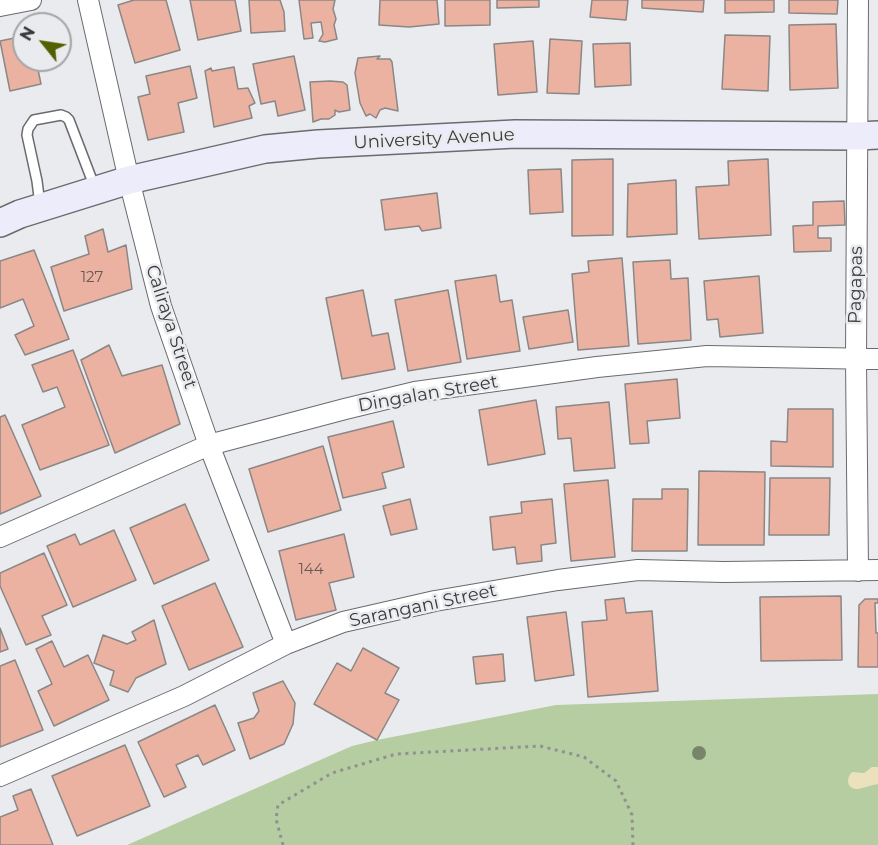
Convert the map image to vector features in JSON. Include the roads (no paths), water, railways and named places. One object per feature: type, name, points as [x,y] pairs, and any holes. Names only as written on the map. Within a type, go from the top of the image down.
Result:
[{"type":"street","points":[[0,6],[32,0]]},
{"type":"street","name":"Caliraya Street","points":[[88,0],[129,180],[161,306],[209,445],[286,644]]},
{"type":"street","name":"Pagapas","points":[[858,0],[868,136],[856,360],[858,571]]},
{"type":"street","name":"University Avenue","points":[[0,223],[129,180],[265,149],[318,144],[515,134],[868,136]]},
{"type":"street","name":"Dingalan Street","points":[[0,537],[209,445],[416,392],[597,367],[707,356],[878,359]]},
{"type":"street","name":"Sarangani Street","points":[[0,776],[184,696],[286,644],[343,622],[435,601],[570,578],[638,570],[724,572],[878,570]]},
{"type":"lane","points":[[40,208],[27,135],[30,124],[34,120],[61,115],[69,120],[96,191]]}]
